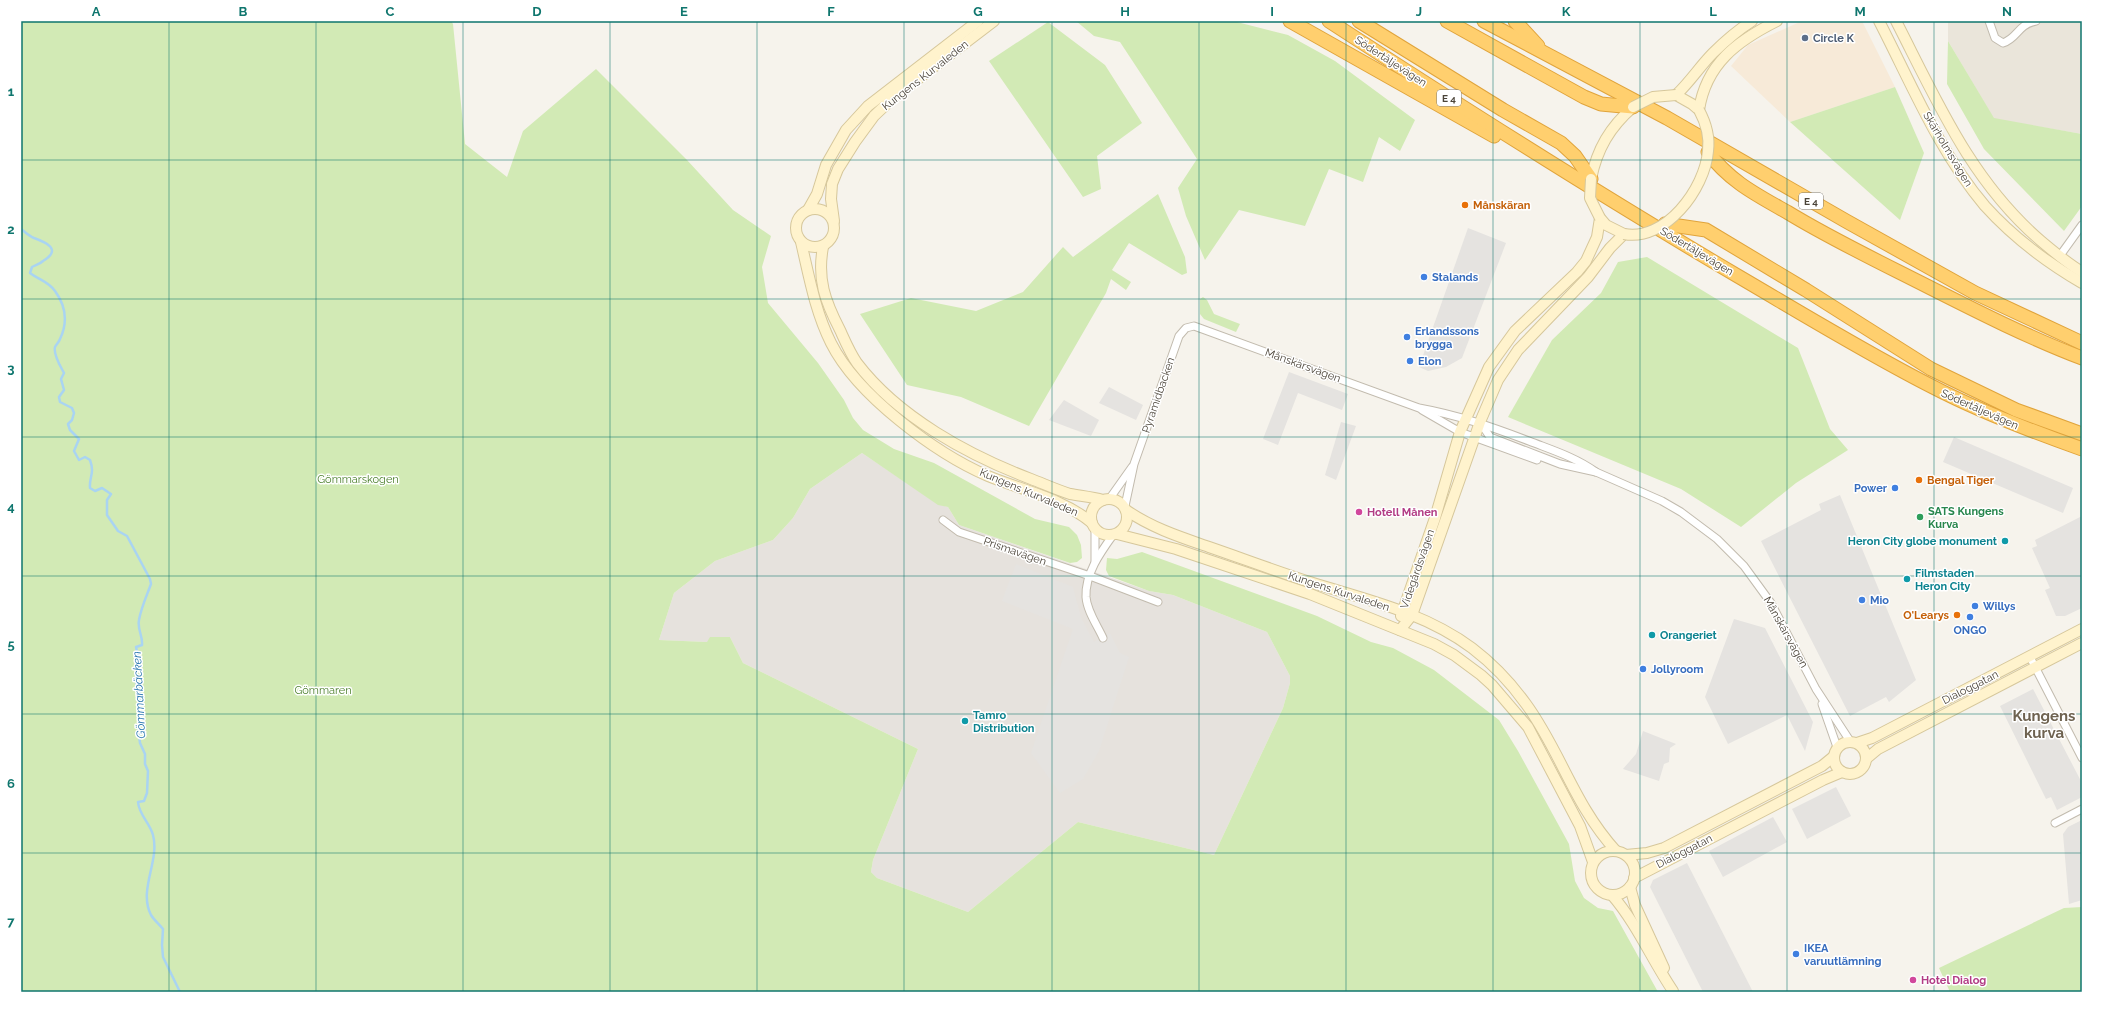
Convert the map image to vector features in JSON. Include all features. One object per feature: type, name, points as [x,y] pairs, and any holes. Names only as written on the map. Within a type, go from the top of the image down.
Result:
[{"type":"highway","points":[[1290,21],[1522,152],[1570,173]]},
{"type":"highway","name":"Södertäljevägen","points":[[1329,21],[1504,133],[1698,253],[1842,337],[1931,386],[2024,428],[2082,450]]},
{"type":"highway","points":[[1359,21],[1503,110],[1561,143],[1575,156],[1590,179]]},
{"type":"highway","points":[[1447,21],[1584,97],[1601,104],[1633,107]]},
{"type":"highway","name":"E 4","points":[[1484,21],[1667,118],[1955,282],[2082,343]]},
{"type":"highway","points":[[1515,21],[1543,52]]},
{"type":"highway","points":[[1708,152],[1719,167],[1738,183],[1828,236],[1981,313],[2054,348],[2082,358]]},
{"type":"highway","points":[[1665,224],[1706,230],[1806,290],[1931,369],[2016,410],[2082,434]]},
{"type":"street","name":"Kungens Kurvaleden","points":[[808,210],[817,194],[826,165],[837,145],[846,130],[863,111],[978,21]]},
{"type":"street","name":"Kungens Kurvaleden","points":[[834,221],[831,199],[832,184],[838,169],[874,116],[892,98],[994,21]]},
{"type":"street","points":[[1676,96],[1691,81],[1703,64],[1725,41],[1752,21]]},
{"type":"street","points":[[1699,110],[1701,92],[1707,80],[1727,54],[1748,36],[1777,21]]},
{"type":"street","name":"Skärholmsvägen","points":[[1879,21],[1939,138],[1966,182],[2007,228],[2034,251],[2082,272]]},
{"type":"street","name":"Skärholmsvägen","points":[[1896,21],[1955,136],[1986,184],[2056,260],[2082,283]]},
{"type":"street","points":[[1989,21],[1995,38],[2003,43],[2015,36],[2026,23],[2036,21]]},
{"type":"street","points":[[1676,96],[1692,104],[1699,110],[1706,126],[1708,152],[1705,166],[1695,190],[1680,210],[1665,224],[1637,235],[1622,236],[1599,221],[1590,198],[1590,179],[1598,152],[1612,127],[1633,107],[1653,97],[1676,96]]},
{"type":"street","points":[[815,209],[826,212],[834,221],[834,234],[830,241],[823,247],[812,248],[801,242],[796,228],[797,220],[808,210],[815,209]]},
{"type":"street","name":"Videgårdsvägen","points":[[1400,630],[1402,611],[1435,518],[1460,432],[1489,367],[1501,349],[1530,315],[1577,272],[1586,261],[1598,237],[1599,221]]},
{"type":"street","points":[[2056,260],[2082,225]]},
{"type":"street","name":"Videgårdsvägen","points":[[1400,630],[1412,615],[1480,422],[1498,380],[1518,350],[1588,277],[1622,236]]},
{"type":"street","name":"Kungens Kurvaleden","points":[[801,242],[811,290],[832,343],[848,371],[869,394],[905,424],[944,452],[986,475],[1076,510],[1094,526]]},
{"type":"street","name":"Kungens Kurvaleden","points":[[823,247],[820,263],[822,289],[832,315],[856,362],[877,387],[913,416],[954,444],[994,465],[1071,494],[1106,499]]},
{"type":"street","name":"Månskärsvägen","points":[[1186,328],[1199,327],[1419,408],[1480,422],[1567,455],[1596,472],[1662,501],[1687,516],[1718,539],[1744,566],[1771,603],[1816,689],[1837,747]]},
{"type":"street","name":"Pyramidbacken","points":[[1126,508],[1134,464],[1179,336],[1186,328]]},
{"type":"street","name":"Månskärsvägen","points":[[1419,408],[1460,432],[1557,468],[1596,472]]},
{"type":"street","name":"Månskärsvägen","points":[[1480,422],[1487,434],[1495,439],[1560,464],[1596,472]]},
{"type":"street","name":"Pyramidbacken","points":[[1106,499],[1134,464]]},
{"type":"street","points":[[1095,561],[1094,526],[1091,513],[1093,508],[1106,499],[1121,502],[1126,508],[1127,523],[1115,534],[1095,561],[1090,576],[1086,597],[1091,614],[1103,638]]},
{"type":"street","name":"Kungens Kurvaleden","points":[[1126,508],[1151,526],[1295,577],[1402,611],[1445,630],[1467,644],[1509,682],[1537,720],[1584,809],[1600,833],[1616,851]]},
{"type":"street","name":"Prismavägen","points":[[943,520],[959,532],[1090,576],[1158,602]]},
{"type":"street","points":[[1094,526],[1105,535],[1115,534]]},
{"type":"street","name":"Kungens Kurvaleden","points":[[1115,534],[1176,549],[1333,602],[1434,644],[1468,665],[1481,675],[1517,713],[1536,743],[1580,826],[1593,862]]},
{"type":"street","name":"Dialoggatan","points":[[1854,742],[1872,738],[2082,629]]},
{"type":"street","name":"Dialoggatan","points":[[1866,759],[1878,749],[2082,643]]},
{"type":"street","points":[[2030,657],[2082,758]]},
{"type":"street","name":"Månskärsvägen","points":[[1816,689],[1854,742]]},
{"type":"street","points":[[1854,742],[1863,748],[1866,759],[1861,770],[1856,773],[1849,774],[1842,772],[1837,768],[1833,757],[1837,747],[1841,744],[1854,742]]},
{"type":"street","name":"Dialoggatan","points":[[1626,855],[1648,853],[1664,848],[1822,766],[1833,757]]},
{"type":"street","name":"Dialoggatan","points":[[1632,883],[1823,780],[1842,772]]},
{"type":"street","points":[[2055,823],[2082,809]]},
{"type":"street","points":[[1632,883],[1619,894],[1612,895],[1598,890],[1593,884],[1591,869],[1593,862],[1603,853],[1616,851],[1626,855],[1634,866],[1632,883],[1635,904],[1673,992]]},
{"type":"street","points":[[1612,895],[1624,910],[1656,966],[1673,992]]},
{"type":"shaded area","points":[[1802,21],[1862,21],[1895,87],[1790,122],[1731,66],[1748,45]]},
{"type":"shaded area","points":[[1948,21],[2082,21],[2082,134],[1994,119],[1948,41]]},
{"type":"shaded area","points":[[1468,228],[1506,243],[1462,358],[1446,367],[1428,371],[1419,367]]},
{"type":"shaded area","points":[[1289,372],[1348,394],[1342,410],[1298,393],[1278,445],[1263,439]]},
{"type":"shaded area","points":[[1109,387],[1143,405],[1136,420],[1099,403]]},
{"type":"shaded area","points":[[1064,400],[1099,420],[1091,436],[1049,420]]},
{"type":"shaded area","points":[[1341,422],[1356,426],[1336,480],[1325,475]]},
{"type":"shaded area","points":[[1954,437],[2073,488],[2063,513],[1943,462]]},
{"type":"shaded area","points":[[862,453],[938,504],[948,507],[959,525],[1149,591],[1173,595],[1267,632],[1290,676],[1290,683],[1283,708],[1214,855],[1078,822],[968,912],[877,878],[871,872],[873,860],[918,749],[743,663],[730,637],[707,642],[659,640],[674,593],[715,561],[773,540],[793,518],[810,489]]},
{"type":"shaded area","points":[[1840,495],[1916,680],[1889,702],[1886,697],[1850,716],[1761,541],[1821,510],[1819,504]]},
{"type":"shaded area","points":[[2082,516],[2082,608],[2065,616],[2056,616],[2045,590],[2050,588],[2032,548],[2037,546],[2035,540]]},
{"type":"shaded area","points":[[1016,564],[1073,587],[1081,618],[1094,642],[1110,633],[1120,653],[1129,657],[1099,751],[1083,779],[1060,793],[1031,753],[1073,629],[1002,601]]},
{"type":"shaded area","points":[[1734,619],[1765,628],[1813,722],[1805,751],[1787,715],[1728,744],[1705,697]]},
{"type":"shaded area","points":[[2033,689],[2082,783],[2082,797],[2057,810],[2051,797],[2046,799],[2000,706]]},
{"type":"shaded area","points":[[1643,731],[1676,744],[1670,748],[1669,762],[1664,764],[1659,781],[1623,769],[1636,754]]},
{"type":"shaded area","points":[[1836,787],[1851,816],[1807,839],[1792,809]]},
{"type":"shaded area","points":[[1773,817],[1787,842],[1723,877],[1709,851]]},
{"type":"shaded area","points":[[2082,820],[2082,900],[2069,904],[2063,834],[2068,827]]},
{"type":"shaded area","points":[[1687,863],[1753,992],[1703,992],[1650,887],[1653,880]]},
{"type":"green space","name":"Gömmarskogen","points":[[21,21],[451,21],[453,24],[465,144],[507,177],[523,131],[596,69],[687,160],[733,210],[771,236],[762,267],[768,303],[818,363],[844,400],[853,418],[863,430],[894,449],[934,463],[1035,519],[1069,527],[1077,535],[1081,545],[1082,558],[1077,562],[1070,563],[959,525],[948,507],[938,505],[862,453],[810,489],[793,518],[773,540],[715,561],[674,593],[659,640],[707,642],[710,637],[730,637],[743,663],[918,749],[873,860],[871,872],[877,878],[968,912],[1078,822],[1214,855],[1283,708],[1290,683],[1290,676],[1267,632],[1173,595],[1149,591],[1109,576],[1106,570],[1107,558],[1117,559],[1142,552],[1317,616],[1371,642],[1393,648],[1434,670],[1499,720],[1518,751],[1569,844],[1575,881],[1584,898],[1598,908],[1613,911],[1658,992],[21,992]]},
{"type":"green space","points":[[1076,21],[1233,21],[1288,35],[1335,61],[1415,120],[1400,151],[1379,137],[1363,182],[1329,169],[1305,226],[1239,210],[1205,260],[1186,216],[1178,188],[1197,159],[1120,42],[1094,36]]},
{"type":"green space","points":[[1048,22],[1105,65],[1142,123],[1097,156],[1101,189],[1083,197],[989,61]]},
{"type":"green space","points":[[1948,41],[1994,118],[2082,134],[2082,206],[2064,231],[1984,149],[1947,84]]},
{"type":"green space","points":[[1895,87],[1924,153],[1900,220],[1790,122]]},
{"type":"green space","points":[[1158,194],[1185,257],[1187,273],[1182,275],[1129,243],[1112,270],[1131,282],[1126,290],[1111,279],[1106,293],[1029,426],[961,397],[907,385],[860,314],[911,298],[976,311],[1023,292],[1063,247],[1073,257]]},
{"type":"green space","points":[[1647,257],[1798,348],[1830,429],[1848,450],[1796,483],[1741,527],[1681,489],[1508,417],[1552,340],[1601,293],[1618,262]]},
{"type":"green space","points":[[1203,297],[1207,300],[1214,314],[1240,324],[1236,332],[1204,319],[1200,314],[1200,299]]},
{"type":"green space","points":[[2082,907],[2082,992],[1950,992],[1939,968],[2064,908]]},
{"type":"waterway","name":"Gömmarbäcken","points":[[21,229],[30,236],[50,246],[52,250],[49,257],[32,267],[30,273],[52,288],[59,297],[64,308],[65,320],[63,333],[55,347],[55,354],[64,373],[61,379],[64,390],[59,397],[60,402],[72,408],[74,413],[72,420],[68,424],[70,430],[79,439],[74,451],[79,460],[85,457],[90,460],[92,469],[90,488],[95,491],[102,488],[111,494],[107,500],[107,515],[118,531],[127,536],[150,579],[151,584],[141,611],[139,623],[142,645],[136,647],[140,665],[136,672],[136,682],[141,696],[138,707],[141,714],[138,727],[140,743],[145,754],[145,764],[148,771],[147,793],[144,801],[138,802],[140,811],[152,831],[154,845],[154,855],[148,886],[148,905],[151,915],[163,929],[163,957],[180,992]]},
{"type":"place","name":"Circle K","points":[[1805,38]]},
{"type":"place","name":"Månskäran","points":[[1465,205]]},
{"type":"place","name":"Stalands","points":[[1424,277]]},
{"type":"place","name":"Erlandssons brygga","points":[[1407,337]]},
{"type":"place","name":"Elon","points":[[1410,361]]},
{"type":"place","name":"Bengal Tiger","points":[[1919,480]]},
{"type":"place","name":"Power","points":[[1895,488]]},
{"type":"place","name":"Hotell Månen","points":[[1359,512]]},
{"type":"place","name":"SATS Kungens Kurva","points":[[1920,517]]},
{"type":"place","name":"Heron City globe monument","points":[[2005,541]]},
{"type":"place","name":"Filmstaden Heron City","points":[[1907,579]]},
{"type":"place","name":"Mio","points":[[1862,600]]},
{"type":"place","name":"Willys","points":[[1975,606]]},
{"type":"place","name":"O'Learys","points":[[1957,615]]},
{"type":"place","name":"ONGO","points":[[1970,617]]},
{"type":"place","name":"Orangeriet","points":[[1652,635]]},
{"type":"place","name":"Jollyroom","points":[[1643,669]]},
{"type":"place","name":"Tamro Distribution","points":[[965,721]]},
{"type":"place","name":"IKEA varuutlämning","points":[[1796,954]]},
{"type":"place","name":"Hotel Dialog","points":[[1913,980]]},
{"type":"district","name":"Kungens kurva","points":[[2044,724]]},
{"type":"park label","name":"Gömmaren","points":[[323,690]]}]
